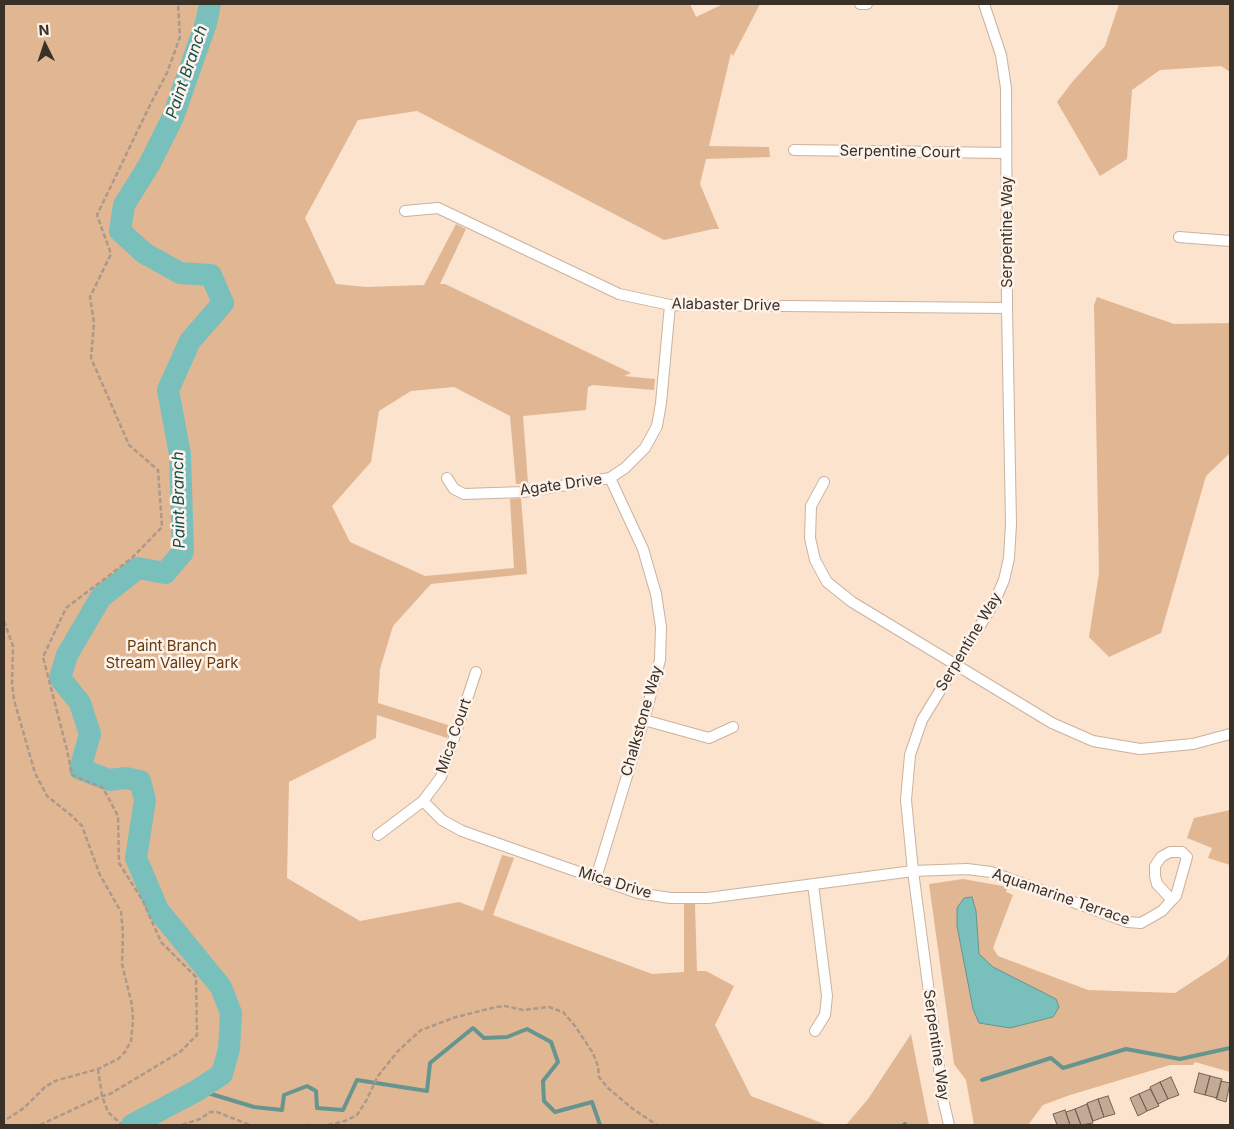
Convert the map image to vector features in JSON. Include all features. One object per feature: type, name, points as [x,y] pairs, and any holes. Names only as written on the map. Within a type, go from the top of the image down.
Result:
[{"type":"street","points":[[860,4],[868,4]]},
{"type":"street","name":"Serpentine Way","points":[[949,1125],[944,1106],[913,871],[906,800],[910,755],[922,720],[994,603],[1004,580],[1009,558],[1011,524],[1007,308],[1006,88],[1002,55],[984,4]]},
{"type":"street","name":"Serpentine Court","points":[[794,150],[1006,153]]},
{"type":"street","name":"Alabaster Drive","points":[[405,211],[438,208],[619,294],[670,305],[1007,308]]},
{"type":"street","points":[[1179,237],[1230,241]]},
{"type":"street","name":"Agate Drive","points":[[447,478],[454,489],[464,494],[523,492],[610,478],[626,468],[645,448],[656,426],[661,403],[670,305]]},
{"type":"street","name":"Chalkstone Way","points":[[596,878],[644,720],[660,660],[661,627],[656,594],[643,549],[610,478]]},
{"type":"street","points":[[824,482],[811,506],[810,538],[815,560],[827,582],[852,602],[1052,723],[1093,741],[1140,750],[1193,744],[1230,734]]},
{"type":"street","name":"Mica Court","points":[[378,835],[423,801],[441,776],[476,672]]},
{"type":"street","points":[[644,720],[708,738],[733,726]]},
{"type":"street","name":"Mica Drive","points":[[423,801],[442,820],[462,831],[638,893],[670,898],[708,898],[913,871]]},
{"type":"street","name":"Aquamarine Terrace","points":[[913,871],[968,869],[991,872],[1128,922],[1141,923],[1162,911],[1176,896],[1187,858],[1182,852],[1170,852],[1161,857],[1155,866],[1157,884],[1172,900]]},
{"type":"street","points":[[813,884],[827,996],[825,1015],[815,1031]]},
{"type":"path","points":[[40,1125],[110,1094],[180,1052],[197,1035],[196,977],[161,942],[143,901],[119,863],[118,816],[103,788],[72,775],[44,657],[66,608],[132,558],[162,527],[158,470],[129,445],[92,358],[94,323],[90,297],[111,254],[97,215],[150,103],[167,73],[180,37],[178,4]]},
{"type":"path","points":[[4,621],[13,646],[12,683],[14,700],[35,773],[47,796],[82,826],[100,874],[121,912],[123,933],[122,964],[134,1022],[130,1041],[125,1052],[118,1059],[98,1069],[55,1080],[45,1087],[24,1108],[4,1121]]},
{"type":"path","points":[[328,1125],[345,1121],[357,1115],[378,1076],[398,1051],[420,1030],[496,1007],[506,1006],[523,1010],[549,1007],[563,1012],[593,1053],[598,1066],[599,1077],[608,1088],[633,1109],[657,1125]]},
{"type":"path","points":[[98,1069],[102,1096],[108,1112],[122,1125]]},
{"type":"path","points":[[182,1125],[200,1119],[210,1112],[217,1112],[250,1125]]},
{"type":"path","points":[[305,1125],[310,1125]]},
{"type":"green space","name":"Paint Branch Stream Valley Park","points":[[4,4],[690,4],[696,17],[723,4],[760,4],[733,56],[731,53],[709,146],[769,147],[770,157],[706,159],[700,184],[719,229],[664,240],[417,111],[358,120],[305,218],[336,284],[366,287],[424,285],[456,224],[466,229],[440,284],[445,284],[631,373],[624,376],[655,379],[654,390],[593,385],[588,387],[586,410],[523,416],[528,483],[516,484],[510,416],[454,387],[411,391],[379,411],[371,462],[332,506],[350,542],[425,576],[514,568],[510,499],[521,498],[527,574],[431,584],[393,626],[380,669],[378,703],[451,726],[447,738],[377,715],[376,738],[289,782],[287,878],[360,921],[459,902],[483,911],[502,855],[514,858],[493,915],[652,974],[684,972],[684,904],[695,904],[697,971],[706,971],[734,986],[715,1025],[751,1096],[827,1125],[4,1125]]},
{"type":"green space","points":[[1119,4],[1230,4],[1230,72],[1221,66],[1160,70],[1132,90],[1127,159],[1100,176],[1057,102],[1073,81],[1105,46]]},
{"type":"green space","points":[[1097,297],[1174,324],[1230,323],[1230,453],[1206,476],[1161,633],[1109,657],[1089,637],[1099,573],[1094,305]]},
{"type":"green space","points":[[1230,810],[1230,865],[1208,858],[1212,848],[1187,838],[1194,818]]},
{"type":"green space","points":[[963,879],[1008,887],[1006,892],[1013,895],[993,948],[998,956],[1088,990],[1175,993],[1218,965],[1226,959],[1230,952],[1230,1072],[1195,1062],[1193,1065],[1170,1065],[1043,1105],[1028,1125],[974,1125],[966,1080],[954,1064],[929,884]]},
{"type":"green space","points":[[911,1034],[929,1125],[846,1125],[868,1099]]},
{"type":"water","points":[[972,897],[976,911],[979,954],[993,967],[1056,999],[1059,1007],[1053,1017],[1010,1028],[979,1023],[973,1009],[957,926],[957,908],[964,898]]},
{"type":"building","points":[[1199,1073],[1210,1076],[1205,1095],[1194,1092]]},
{"type":"building","points":[[1210,1076],[1222,1079],[1217,1098],[1205,1095]]},
{"type":"building","points":[[1171,1077],[1179,1095],[1168,1099],[1160,1082]]},
{"type":"building","points":[[1221,1081],[1230,1083],[1226,1102],[1216,1099]]},
{"type":"building","points":[[1160,1082],[1168,1099],[1158,1104],[1150,1087]]},
{"type":"building","points":[[1150,1089],[1159,1106],[1147,1111],[1139,1094]]},
{"type":"building","points":[[1139,1094],[1147,1111],[1138,1116],[1130,1098]]},
{"type":"building","points":[[1108,1096],[1115,1114],[1104,1117],[1098,1099]]},
{"type":"building","points":[[1098,1099],[1104,1117],[1093,1121],[1087,1103]]},
{"type":"building","points":[[1087,1104],[1093,1123],[1081,1125],[1075,1109]]},
{"type":"building","points":[[1075,1109],[1081,1125],[1070,1125],[1066,1112]]},
{"type":"building","points":[[1065,1110],[1070,1125],[1057,1125],[1053,1114]]},
{"type":"waterway","name":"Paint Branch","points":[[132,1125],[198,1090],[222,1074],[229,1049],[231,1013],[221,987],[158,910],[136,858],[145,800],[140,781],[126,778],[109,780],[80,769],[90,734],[80,703],[60,678],[67,655],[101,597],[138,568],[165,573],[183,552],[180,454],[168,390],[190,341],[223,303],[211,275],[180,273],[144,253],[120,231],[124,205],[149,165],[173,117],[206,23],[210,4]]},
{"type":"waterway","points":[[198,1090],[254,1107],[282,1110],[284,1095],[307,1086],[316,1091],[317,1108],[343,1110],[357,1080],[427,1091],[430,1063],[473,1028],[484,1038],[507,1037],[527,1029],[551,1042],[558,1062],[543,1081],[544,1101],[555,1112],[592,1102],[600,1125]]},
{"type":"waterway","points":[[982,1080],[1051,1058],[1063,1068],[1126,1049],[1180,1059],[1230,1048]]}]
